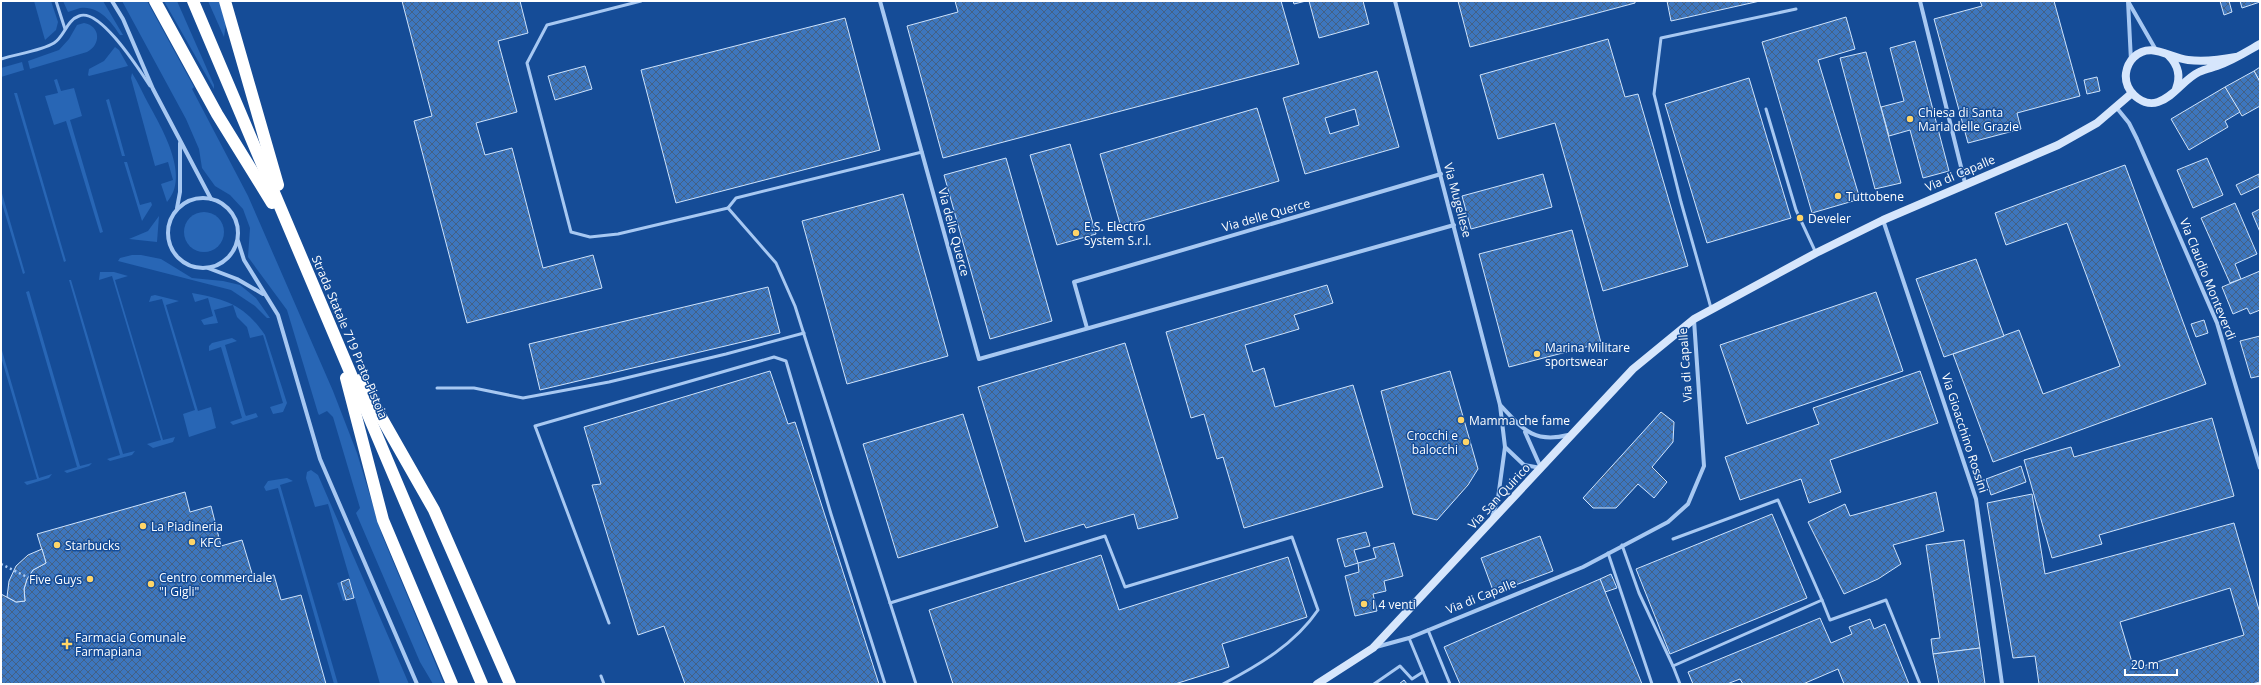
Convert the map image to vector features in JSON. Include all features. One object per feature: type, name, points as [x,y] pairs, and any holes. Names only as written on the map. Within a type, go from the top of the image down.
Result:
[{"type":"highway","points":[[155,1],[218,114],[293,236]]},
{"type":"highway","name":"Strada Statale 719 Prato-Pistoia","points":[[193,1],[482,684]]},
{"type":"highway","points":[[226,1],[293,236]]},
{"type":"highway","points":[[335,336],[383,520],[452,684]]},
{"type":"highway","points":[[335,336],[434,510],[510,684]]},
{"type":"street","points":[[112,1],[123,19],[152,89],[211,199]]},
{"type":"street","name":"Via delle Querce","points":[[880,1],[978,359],[1454,225]]},
{"type":"street","name":"Via Mugellese","points":[[1395,1],[1500,405],[1505,447],[1498,498],[1491,523]]},
{"type":"street","points":[[1920,1],[1965,183]]},
{"type":"street","points":[[2156,50],[2128,1],[2131,61],[2126,76],[2127,85],[2139,100],[2156,103],[2169,97],[2175,90],[2200,72],[2236,57],[2260,44]]},
{"type":"street","points":[[2131,61],[2138,54],[2147,50],[2156,50],[2168,55],[2197,61],[2236,57]]},
{"type":"street","points":[[2168,55],[2178,69],[2178,84],[2175,90]]},
{"type":"street","name":"Via di Capalle","points":[[1373,648],[1409,638],[1583,567],[1668,522],[1688,504],[1704,466],[1694,319],[1711,308],[1816,253],[1883,220],[1965,183],[2058,145],[2097,123],[2132,93]]},
{"type":"street","name":"Via Claudio Monteverdi","points":[[2116,107],[2129,124],[2137,139],[2217,323],[2253,438],[2260,468]]},
{"type":"street","points":[[180,143],[180,192],[177,209],[168,228],[171,248],[177,257],[186,264],[197,268],[208,268],[218,265],[227,259],[234,251],[238,241]]},
{"type":"street","name":"Via delle Querce","points":[[1087,328],[1074,282],[1441,174]]},
{"type":"street","points":[[177,209],[194,199],[211,199],[222,203],[230,210],[236,219],[238,241],[244,260],[263,294],[278,315],[320,459],[417,684]]},
{"type":"street","name":"Via Gioacchino Rossini","points":[[1883,220],[1976,499],[2002,684]]},
{"type":"street","points":[[208,268],[237,279],[263,294]]},
{"type":"street","name":"Via San Quirico","points":[[1317,684],[1373,648],[1633,369],[1694,319]]},
{"type":"street","name":"Via Mugellese","points":[[1500,405],[1525,432],[1541,468]]},
{"type":"street","points":[[1525,432],[1552,439],[1573,434]]},
{"type":"street","points":[[1505,447],[1524,465],[1541,468]]},
{"type":"lane","points":[[56,1],[65,29]]},
{"type":"lane","points":[[641,1],[547,25],[527,64],[571,232],[590,237],[618,234],[728,208],[736,198],[922,152]]},
{"type":"lane","points":[[1711,308],[1681,202],[1654,94],[1661,38],[1796,9]]},
{"type":"lane","points":[[1,59],[55,43],[74,18],[82,15],[97,20],[122,46],[152,89]]},
{"type":"lane","points":[[1766,109],[1796,210],[1816,253]]},
{"type":"lane","points":[[728,208],[776,263],[804,333],[916,684]]},
{"type":"lane","points":[[437,388],[474,388],[523,398],[624,379],[804,333]]},
{"type":"lane","points":[[609,623],[535,426],[774,357],[786,361],[885,684]]},
{"type":"lane","points":[[1673,539],[1778,500],[1830,620],[1886,600],[1920,684]]},
{"type":"lane","points":[[890,603],[1105,536],[1125,588],[1292,537],[1318,610],[1306,628],[1280,650],[1223,684]]},
{"type":"lane","points":[[1622,545],[1639,592],[1680,684]]},
{"type":"lane","points":[[1608,553],[1652,684]]},
{"type":"lane","points":[[1673,666],[1822,600]]},
{"type":"lane","points":[[1428,630],[1450,684]]},
{"type":"lane","points":[[1409,638],[1428,684]]},
{"type":"lane","points":[[1374,684],[1400,666],[1412,679],[1423,672]]},
{"type":"lane","points":[[601,676],[604,684]]},
{"type":"path","points":[[1,564],[26,577]]},
{"type":"shaded area","points":[[34,1],[51,1],[58,22],[56,30],[45,40]]},
{"type":"shaded area","points":[[63,1],[103,1],[123,35],[120,35],[103,15],[93,9],[80,8],[68,12]]},
{"type":"shaded area","points":[[122,1],[147,1],[194,87],[192,89],[248,196],[333,391],[357,453],[382,535],[444,684],[433,684],[420,662],[356,513],[360,508],[333,417],[327,411],[319,415],[287,310],[248,257],[250,228],[243,209],[230,195],[215,186],[202,168],[199,149],[186,119]]},
{"type":"shaded area","points":[[164,1],[177,1],[214,85],[214,89]]},
{"type":"shaded area","points":[[208,1],[219,1],[226,24],[224,37]]},
{"type":"shaded area","points":[[84,23],[94,28],[96,32],[97,41],[92,49],[87,52],[30,69],[28,61],[59,50],[69,39],[77,25]]},
{"type":"shaded area","points":[[115,47],[119,50],[128,66],[89,76],[89,69],[104,61]]},
{"type":"shaded area","points":[[22,62],[24,70],[1,77],[1,68]]},
{"type":"shaded area","points":[[132,73],[160,125],[175,166],[176,179],[174,191],[167,202],[161,184],[173,180],[168,162],[155,166],[131,78]]},
{"type":"shaded area","points":[[57,79],[61,91],[74,88],[82,116],[70,120],[103,232],[100,233],[66,121],[54,125],[45,96],[58,93],[54,80]]},
{"type":"shaded area","points":[[14,93],[17,93],[66,261],[64,262]]},
{"type":"shaded area","points":[[109,99],[125,156],[122,156],[106,100]]},
{"type":"shaded area","points":[[124,162],[127,162],[140,205],[151,202],[152,205],[142,221]]},
{"type":"shaded area","points":[[1,190],[25,273],[23,274],[1,200]]},
{"type":"shaded area","points":[[208,212],[215,215],[221,221],[224,232],[223,240],[215,249],[208,252],[200,252],[193,249],[185,240],[184,228],[187,221],[196,213]]},
{"type":"shaded area","points":[[159,216],[157,242],[129,239],[148,231]]},
{"type":"shaded area","points":[[132,255],[141,255],[161,259],[192,278],[223,281],[240,285],[256,298],[270,318],[267,318],[255,306],[231,290],[118,261],[120,258]]},
{"type":"shaded area","points":[[100,272],[114,272],[128,276],[115,280],[163,440],[175,437],[173,442],[153,448],[147,444],[161,440],[112,276],[99,280]]},
{"type":"shaded area","points":[[69,280],[71,280],[123,454],[135,451],[132,455],[110,461],[107,459],[120,455]]},
{"type":"shaded area","points":[[29,291],[80,466],[92,463],[89,466],[67,473],[64,471],[77,467],[26,292]]},
{"type":"shaded area","points":[[192,293],[215,298],[234,305],[258,325],[265,335],[287,403],[283,412],[273,414],[270,407],[283,403],[263,335],[250,338],[247,327],[237,317],[233,305],[214,310],[218,323],[204,325],[201,320],[213,316],[208,298],[195,302]]},
{"type":"shaded area","points":[[155,295],[179,301],[166,305],[198,411],[211,407],[216,428],[189,437],[183,414],[195,410],[162,299],[149,302],[151,296]]},
{"type":"shaded area","points":[[232,338],[237,341],[225,345],[245,414],[246,416],[256,413],[258,417],[233,425],[230,422],[242,418],[221,347],[209,351],[209,346],[212,343]]},
{"type":"shaded area","points":[[1,347],[39,478],[52,474],[49,478],[27,485],[24,482],[37,479],[1,357]]},
{"type":"shaded area","points":[[311,470],[318,475],[409,684],[380,684],[355,598],[347,600],[354,597],[328,504],[315,507],[306,478],[307,472]]},
{"type":"shaded area","points":[[287,478],[293,481],[280,485],[338,684],[334,684],[278,488],[266,491],[264,487],[268,481]]},
{"type":"shaded area","points":[[344,581],[341,582],[347,600],[343,601],[337,583]]},
{"type":"building","points":[[402,1],[520,1],[528,33],[498,41],[517,112],[476,123],[485,155],[512,148],[543,268],[593,255],[602,288],[467,323],[414,121],[432,116]]},
{"type":"building","points":[[955,1],[1281,1],[1299,64],[943,158],[907,26],[958,12]]},
{"type":"building","points":[[1293,1],[1306,1],[1294,4]]},
{"type":"building","points":[[1309,1],[1363,1],[1369,24],[1319,38]]},
{"type":"building","points":[[1458,1],[1635,1],[1635,3],[1470,47]]},
{"type":"building","points":[[1667,1],[1760,1],[1671,21]]},
{"type":"building","points":[[1980,1],[2054,1],[2080,96],[2017,113],[2021,129],[1968,143],[1934,19],[1982,6]]},
{"type":"building","points":[[2220,1],[2229,1],[2232,12],[2224,15]]},
{"type":"building","points":[[2240,1],[2260,1],[2260,2],[2242,8]]},
{"type":"building","points":[[1846,17],[1855,49],[1818,60],[1860,199],[1812,213],[1762,42]]},
{"type":"building","points":[[845,18],[880,150],[676,203],[641,70]]},
{"type":"building","points":[[1608,39],[1625,97],[1638,94],[1688,266],[1603,291],[1555,123],[1498,139],[1480,75]]},
{"type":"building","name":"Chiesa di Santa Maria delle Grazie","points":[[1915,41],[1949,171],[1923,178],[1910,130],[1889,136],[1881,107],[1904,101],[1890,48]]},
{"type":"building","points":[[1866,52],[1901,183],[1875,189],[1840,58]]},
{"type":"building","points":[[585,66],[592,89],[555,100],[548,76]]},
{"type":"building","points":[[2260,67],[2260,82],[2254,71]]},
{"type":"building","points":[[1377,71],[1399,147],[1305,174],[1283,98]],"holes":[[[1355,109],[1359,125],[1330,134],[1325,118]]]},
{"type":"building","points":[[2254,71],[2260,82],[2260,106],[2242,116],[2225,87]]},
{"type":"building","points":[[2097,77],[2100,91],[2087,94],[2084,80]]},
{"type":"building","points":[[1749,78],[1791,218],[1707,243],[1665,104]]},
{"type":"building","points":[[2225,87],[2240,112],[2225,121],[2228,127],[2189,150],[2171,119]]},
{"type":"building","points":[[1257,108],[1279,181],[1121,227],[1100,154]]},
{"type":"building","points":[[1070,144],[1096,234],[1057,245],[1030,155]]},
{"type":"building","points":[[1006,158],[1052,321],[990,339],[944,175]]},
{"type":"building","points":[[2207,158],[2223,195],[2193,208],[2177,170]]},
{"type":"building","points":[[2125,165],[2206,384],[1993,462],[1953,354],[2019,330],[2043,394],[2120,366],[2067,223],[2006,245],[1995,213]]},
{"type":"building","points":[[1543,174],[1552,207],[1471,229],[1462,196]]},
{"type":"building","points":[[2259,174],[2260,186],[2241,195],[2236,185]]},
{"type":"building","points":[[903,194],[948,356],[847,384],[802,221]]},
{"type":"building","points":[[2235,203],[2257,254],[2235,264],[2241,279],[2230,283],[2201,218]]},
{"type":"building","points":[[2260,209],[2260,232],[2252,213]]},
{"type":"building","points":[[1572,230],[1601,343],[1509,367],[1479,254]]},
{"type":"building","points":[[1976,259],[2004,336],[1944,357],[1916,279]]},
{"type":"building","points":[[2260,271],[2260,310],[2250,314],[2247,308],[2233,314],[2222,287]]},
{"type":"building","points":[[1327,285],[1333,303],[1294,315],[1299,329],[1245,345],[1253,372],[1264,368],[1275,407],[1353,385],[1383,487],[1244,528],[1223,457],[1217,459],[1204,414],[1191,418],[1166,332]]},
{"type":"building","points":[[768,287],[780,333],[540,390],[529,344]]},
{"type":"building","points":[[1876,292],[1903,371],[1747,424],[1720,345]]},
{"type":"building","points":[[2204,320],[2208,333],[2196,337],[2191,324]]},
{"type":"building","points":[[2260,336],[2260,376],[2251,378],[2240,341]]},
{"type":"building","points":[[1125,343],[1178,518],[1138,529],[1134,514],[1086,528],[1084,524],[1025,542],[978,387]]},
{"type":"building","points":[[770,371],[788,424],[795,422],[879,684],[685,684],[664,626],[638,635],[592,485],[601,484],[584,427]]},
{"type":"building","points":[[1450,371],[1478,469],[1468,485],[1437,520],[1413,514],[1381,391]]},
{"type":"building","points":[[1920,371],[1938,423],[1830,460],[1841,492],[1809,503],[1801,479],[1740,500],[1725,457],[1819,424],[1813,408]]},
{"type":"building","points":[[1661,412],[1674,422],[1673,442],[1652,467],[1667,482],[1654,498],[1638,484],[1616,508],[1593,508],[1583,498]]},
{"type":"building","points":[[963,414],[998,527],[898,558],[863,444]]},
{"type":"building","points":[[2212,418],[2234,496],[2099,535],[2102,544],[2052,558],[2024,460],[2071,447],[2074,457]]},
{"type":"building","points":[[2021,466],[2026,482],[1991,495],[1986,479]]},
{"type":"building","name":"Centro commerciale \"I Gigli\"","points":[[185,492],[190,512],[211,506],[221,546],[242,540],[254,580],[274,575],[281,600],[301,595],[326,684],[1,684],[1,594],[16,602],[25,601],[24,589],[27,579],[33,570],[46,563],[37,534]]},
{"type":"building","points":[[1936,492],[1944,531],[1893,545],[1901,564],[1878,579],[1844,594],[1808,522],[1845,504],[1850,516]]},
{"type":"building","points":[[2032,494],[2045,574],[2234,523],[2260,613],[2260,682],[2252,684],[2039,684],[2035,656],[2013,658],[1987,503]],"holes":[[[2230,588],[2244,635],[2134,669],[2120,622]]]},
{"type":"building","points":[[1772,514],[1807,598],[1670,654],[1636,569]]},
{"type":"building","points":[[1366,532],[1370,546],[1354,550],[1358,563],[1345,567],[1337,539]]},
{"type":"building","points":[[1540,536],[1553,571],[1494,593],[1481,558]]},
{"type":"building","points":[[1964,540],[1980,648],[1933,654],[1931,639],[1940,638],[1926,545]]},
{"type":"building","points":[[1394,543],[1403,576],[1384,581],[1386,591],[1373,594],[1377,611],[1355,616],[1345,576],[1359,572],[1358,563],[1376,558],[1373,548]]},
{"type":"building","points":[[42,549],[46,563],[33,570],[27,579],[24,589],[25,601],[16,602],[7,597],[9,581],[16,566],[28,555]]},
{"type":"building","points":[[1101,555],[1119,610],[1288,557],[1307,617],[1222,644],[1229,667],[1175,684],[953,684],[929,610]]},
{"type":"building","points":[[1611,574],[1617,588],[1605,592],[1600,579]]},
{"type":"building","points":[[349,579],[354,598],[346,600],[341,582]]},
{"type":"building","points":[[1600,579],[1642,684],[1460,684],[1444,647]]},
{"type":"building","points":[[1820,618],[1831,643],[1852,634],[1849,627],[1870,619],[1874,629],[1885,624],[1909,684],[1844,684],[1838,669],[1803,684],[1743,684],[1740,679],[1727,684],[1693,684],[1688,672]]},
{"type":"building","points":[[1980,648],[1985,684],[1939,684],[1933,654]]},
{"type":"building","points":[[1404,680],[1407,684],[1399,684]]},
{"type":"place","name":"Chiesa di Santa Maria delle Grazie","points":[[1910,119]]},
{"type":"place","name":"Tuttobene","points":[[1838,196]]},
{"type":"place","name":"Develer","points":[[1800,218]]},
{"type":"place","name":"E.S. Electro System S.r.l.","points":[[1076,233]]},
{"type":"place","name":"Marina Militare sportswear","points":[[1537,354]]},
{"type":"place","name":"Mamma che fame","points":[[1461,420]]},
{"type":"place","name":"Crocchi e balocchi","points":[[1466,442]]},
{"type":"place","name":"La Piadineria","points":[[143,526]]},
{"type":"place","name":"KFC","points":[[192,542]]},
{"type":"place","name":"Starbucks","points":[[57,545]]},
{"type":"place","name":"Five Guys","points":[[90,579]]},
{"type":"place","name":"Centro commerciale \"I Gigli\"","points":[[151,584]]},
{"type":"place","name":"I 4 venti","points":[[1364,604]]},
{"type":"place","name":"Farmacia Comunale Farmapiana","points":[[67,644]]}]
